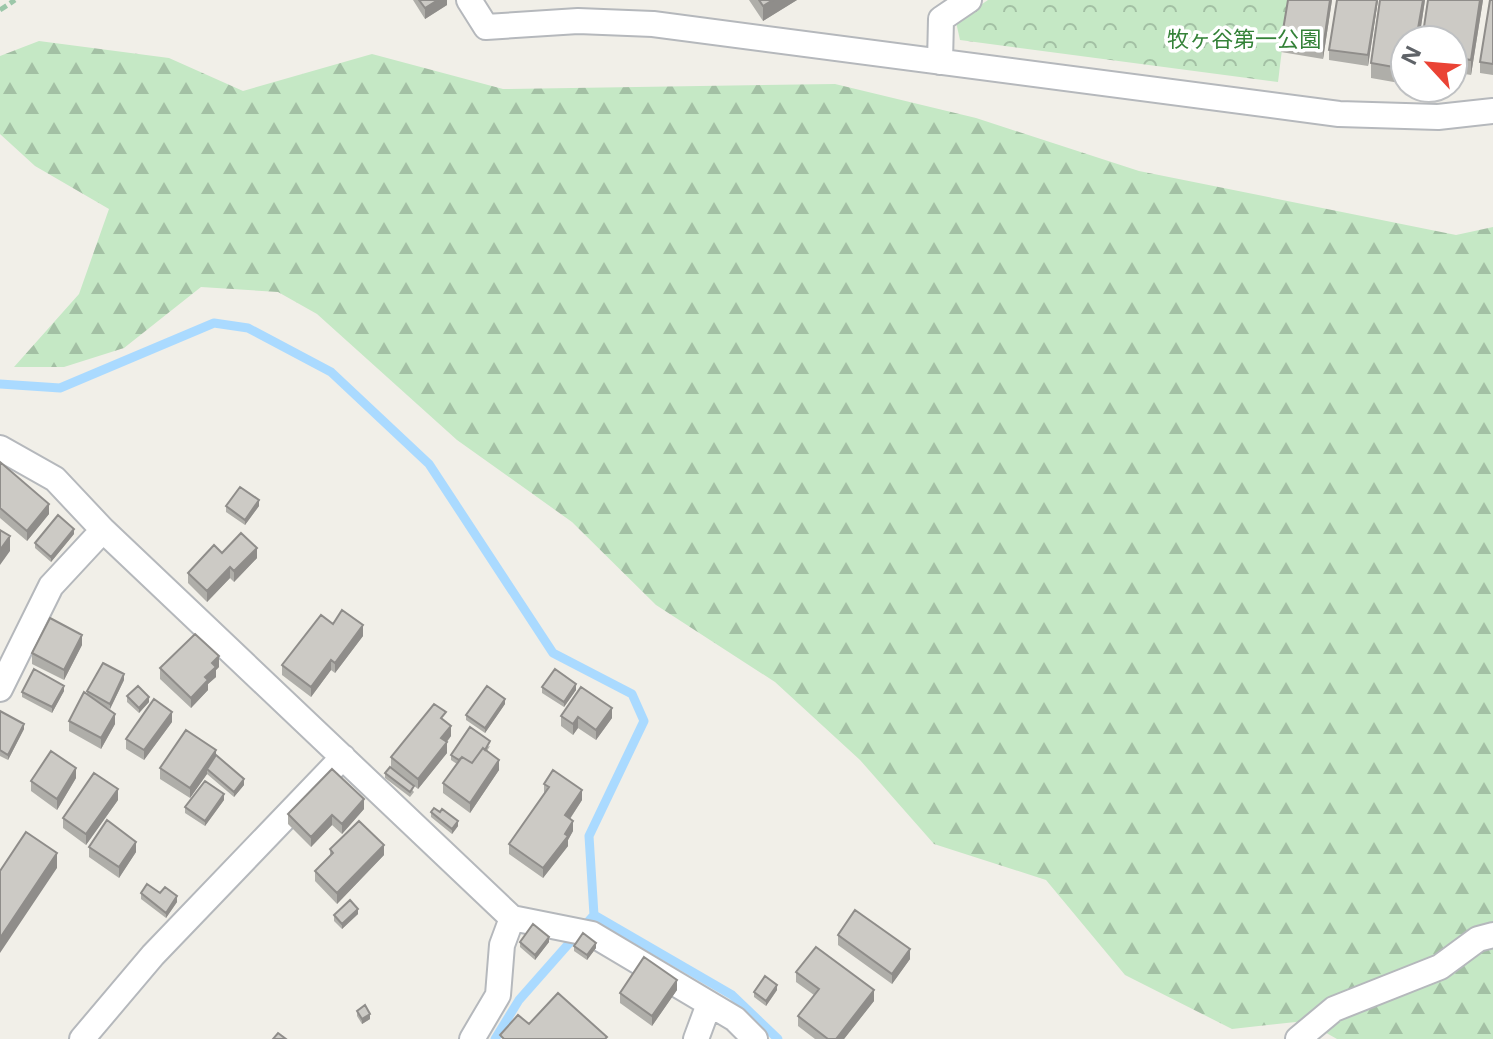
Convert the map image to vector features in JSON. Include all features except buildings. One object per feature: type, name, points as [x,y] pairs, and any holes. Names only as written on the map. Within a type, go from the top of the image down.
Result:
[{"type":"street","points":[[469,0],[486,27],[578,21],[653,24],[1339,114],[1438,117],[1493,111]]},
{"type":"street","points":[[940,62],[934,10],[969,0]]},
{"type":"street","points":[[0,448],[55,479],[103,530],[512,918],[592,934],[735,1019],[755,1039]]},
{"type":"street","points":[[0,689],[51,586],[103,530]]},
{"type":"street","points":[[82,1039],[153,955],[343,757]]},
{"type":"street","points":[[472,1039],[498,995],[502,945],[512,918]]},
{"type":"street","points":[[1298,1039],[1334,1009],[1440,967],[1478,939],[1493,935]]},
{"type":"street","points":[[696,1039],[709,1004]]},
{"type":"path","points":[[0,10],[15,0]]},
{"type":"green space","name":"牧ヶ谷第一公園","points":[[988,0],[1288,0],[1278,82],[960,40],[956,22]]},
{"type":"green space","points":[[39,41],[169,58],[243,91],[372,54],[503,89],[835,84],[976,118],[1139,171],[1456,235],[1493,227],[1493,1039],[1337,1039],[1305,1021],[1232,1029],[1125,975],[1046,880],[934,844],[860,760],[775,682],[656,605],[572,522],[457,440],[317,314],[278,292],[201,287],[124,348],[64,367],[14,367],[79,294],[109,209],[35,166],[0,134],[0,56]]},
{"type":"waterway","points":[[0,384],[60,388],[214,323],[248,328],[331,372],[429,464],[553,653],[632,694],[644,721],[589,836],[594,915],[519,1000],[495,1039]]},
{"type":"waterway","points":[[594,915],[732,995],[778,1039]]}]
